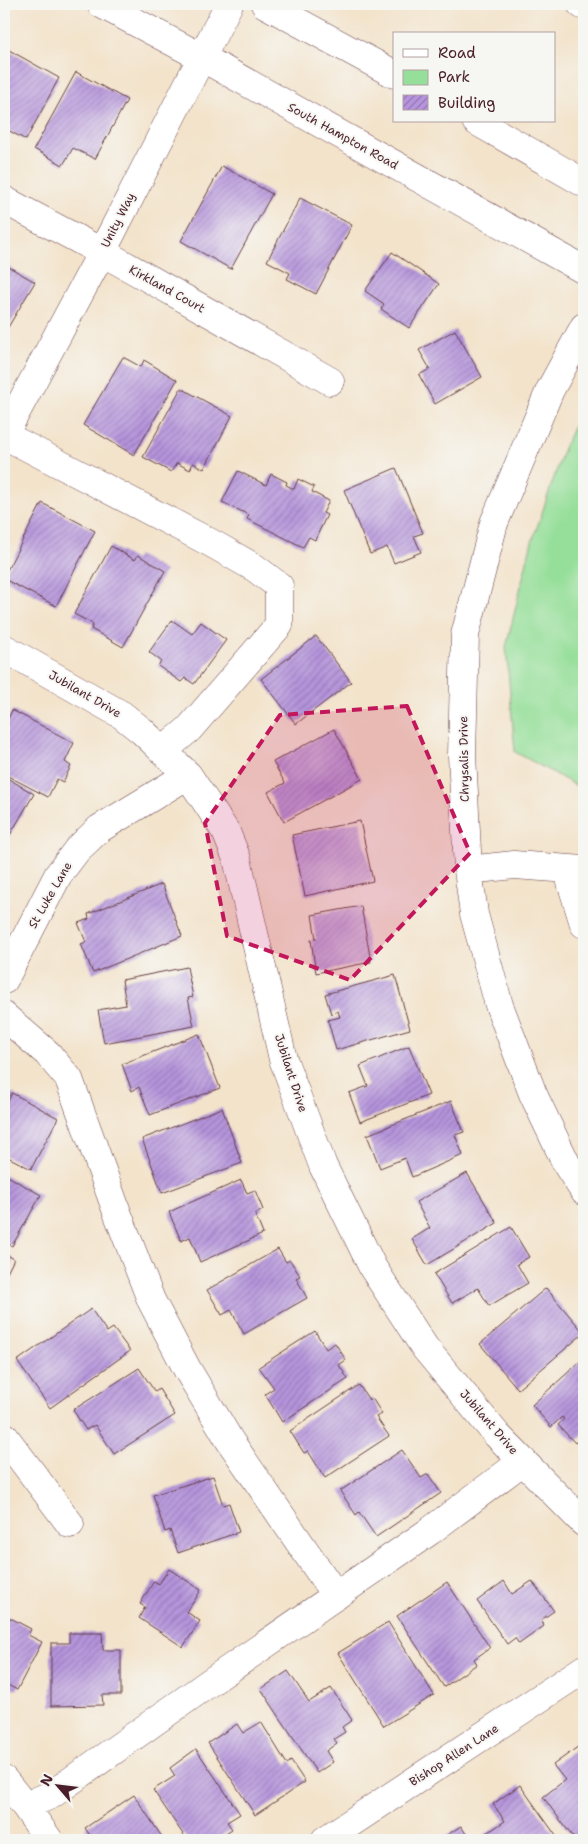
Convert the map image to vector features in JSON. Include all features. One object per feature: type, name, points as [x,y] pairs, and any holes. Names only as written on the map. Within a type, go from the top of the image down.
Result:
[{"type":"street","name":"South Hampton Road","points":[[101,4],[201,57],[584,270]]},
{"type":"street","name":"Unity Way","points":[[4,435],[102,252],[229,4]]},
{"type":"street","points":[[265,4],[393,73]]},
{"type":"street","points":[[478,122],[584,183]]},
{"type":"street","name":"Kirkland Court","points":[[4,200],[102,252],[330,381]]},
{"type":"street","name":"Chrysalis Drive","points":[[584,327],[550,390],[494,523],[465,634],[462,755],[468,870],[474,914],[499,1005],[533,1094],[567,1165],[584,1191]]},
{"type":"street","points":[[4,435],[213,544],[254,568],[279,586],[279,625],[189,730],[163,751]]},
{"type":"street","name":"Jubilant Drive","points":[[4,648],[122,715],[188,775],[226,832],[237,859],[283,1059],[327,1174],[373,1268],[425,1348],[497,1435],[584,1524]]},
{"type":"street","name":"St Luke Lane","points":[[4,980],[58,875],[77,850],[100,829],[188,775]]},
{"type":"street","points":[[468,870],[501,865],[575,870],[584,924]]},
{"type":"street","points":[[4,1016],[48,1053],[69,1079],[151,1300],[187,1369],[230,1441],[336,1596]]},
{"type":"street","points":[[4,1436],[70,1524]]},
{"type":"street","points":[[25,1806],[51,1795],[430,1531],[523,1461]]},
{"type":"street","name":"Bishop Allen Lane","points":[[325,1840],[584,1669]]},
{"type":"street","points":[[4,1780],[49,1840]]},
{"type":"highlighted area","points":[[407,706],[470,853],[350,980],[227,936],[205,823],[280,715]]},
{"type":"green space","points":[[584,405],[584,790],[515,752],[506,647],[531,545],[565,445]]},
{"type":"building","points":[[9,50],[59,78],[26,140],[4,128],[4,59]]},
{"type":"building","points":[[76,72],[127,100],[95,159],[73,148],[63,165],[34,149]]},
{"type":"building","points":[[222,166],[272,194],[231,269],[181,241]]},
{"type":"building","points":[[300,198],[352,225],[316,294],[287,279],[290,273],[267,261]]},
{"type":"building","points":[[392,252],[439,284],[409,328],[381,309],[384,304],[365,291]]},
{"type":"building","points":[[4,264],[35,282],[4,334]]},
{"type":"building","points":[[455,330],[482,377],[435,404],[419,375],[430,369],[419,350]]},
{"type":"building","points":[[123,357],[141,367],[144,360],[177,380],[134,455],[83,425]]},
{"type":"building","points":[[181,388],[232,416],[204,469],[193,463],[190,470],[177,463],[171,472],[143,457]]},
{"type":"building","points":[[396,468],[423,533],[414,536],[421,552],[394,563],[387,547],[370,554],[344,490]]},
{"type":"building","points":[[238,471],[266,485],[271,474],[287,482],[286,485],[294,489],[298,479],[314,487],[312,492],[329,501],[323,513],[327,515],[315,540],[309,537],[303,547],[247,519],[249,515],[222,502]]},
{"type":"building","points":[[42,503],[95,531],[56,606],[4,579]]},
{"type":"building","points":[[111,546],[135,560],[138,555],[165,571],[123,647],[91,629],[93,624],[74,614]]},
{"type":"building","points":[[172,620],[192,634],[201,622],[226,640],[194,684],[185,678],[181,682],[158,666],[161,661],[149,652]]},
{"type":"building","points":[[316,636],[351,682],[296,724],[261,679]]},
{"type":"building","points":[[12,710],[74,743],[65,762],[71,766],[63,782],[57,779],[48,797],[4,774],[4,719],[7,721]]},
{"type":"building","points":[[334,729],[362,779],[284,822],[268,792],[285,783],[273,762]]},
{"type":"building","points":[[4,776],[34,794],[4,845]]},
{"type":"building","points":[[360,821],[373,881],[305,896],[292,835]]},
{"type":"building","points":[[162,884],[182,936],[93,973],[81,944],[86,942],[78,923],[89,919],[88,914]]},
{"type":"building","points":[[361,906],[371,962],[316,973],[311,940],[316,939],[312,915]]},
{"type":"building","points":[[187,967],[193,997],[188,998],[194,1026],[104,1043],[98,1010],[126,1005],[122,980]]},
{"type":"building","points":[[395,975],[410,1029],[336,1050],[328,1020],[340,1017],[338,1011],[331,1014],[325,994]]},
{"type":"building","points":[[199,1034],[220,1088],[150,1115],[139,1087],[132,1091],[122,1064]]},
{"type":"building","points":[[409,1046],[429,1095],[360,1122],[349,1093],[368,1086],[360,1066]]},
{"type":"building","points":[[12,1093],[58,1118],[31,1169],[4,1155],[4,1109]]},
{"type":"building","points":[[451,1101],[464,1132],[455,1135],[463,1155],[412,1177],[405,1158],[380,1168],[367,1135]]},
{"type":"building","points":[[222,1108],[242,1163],[162,1193],[142,1139]]},
{"type":"building","points":[[467,1173],[497,1223],[427,1265],[412,1239],[430,1228],[416,1202]]},
{"type":"building","points":[[4,1174],[41,1195],[12,1246],[4,1241]]},
{"type":"building","points":[[241,1180],[247,1193],[255,1190],[263,1210],[255,1214],[263,1234],[200,1262],[190,1237],[181,1241],[169,1212]]},
{"type":"building","points":[[511,1227],[529,1257],[517,1264],[528,1283],[489,1306],[478,1288],[452,1303],[434,1274]]},
{"type":"building","points":[[278,1249],[286,1262],[290,1260],[300,1276],[296,1278],[307,1298],[244,1334],[231,1310],[222,1315],[207,1290]]},
{"type":"building","points":[[4,1253],[14,1259],[4,1279]]},
{"type":"building","points":[[546,1288],[584,1333],[518,1389],[480,1344]]},
{"type":"building","points":[[91,1309],[107,1332],[113,1328],[130,1351],[50,1408],[17,1361]]},
{"type":"building","points":[[315,1331],[326,1349],[335,1343],[346,1360],[339,1365],[348,1379],[282,1422],[265,1394],[274,1388],[259,1367]]},
{"type":"building","points":[[584,1358],[584,1434],[575,1443],[558,1425],[564,1419],[562,1417],[551,1427],[532,1405]]},
{"type":"building","points":[[139,1368],[155,1392],[159,1389],[175,1415],[114,1454],[95,1425],[86,1430],[73,1410]]},
{"type":"building","points":[[359,1385],[369,1400],[372,1398],[382,1414],[376,1417],[389,1436],[325,1478],[308,1451],[304,1453],[290,1431]]},
{"type":"building","points":[[402,1450],[421,1478],[428,1474],[441,1493],[376,1537],[359,1512],[356,1515],[340,1491]]},
{"type":"building","points":[[213,1476],[223,1505],[229,1503],[239,1532],[178,1553],[170,1530],[165,1532],[153,1495]]},
{"type":"building","points":[[169,1569],[201,1590],[187,1612],[200,1621],[183,1647],[139,1618],[145,1607],[140,1604],[154,1581],[159,1584]]},
{"type":"building","points":[[504,1581],[512,1594],[532,1581],[554,1611],[541,1620],[544,1626],[519,1644],[515,1638],[507,1644],[477,1601]]},
{"type":"building","points":[[447,1582],[490,1648],[474,1659],[477,1664],[444,1687],[397,1616]]},
{"type":"building","points":[[5,1615],[31,1629],[28,1635],[42,1642],[17,1690],[4,1683]]},
{"type":"building","points":[[388,1622],[434,1695],[384,1726],[338,1653]]},
{"type":"building","points":[[69,1633],[102,1633],[103,1650],[121,1650],[121,1695],[102,1695],[103,1705],[51,1706],[51,1643],[69,1643]]},
{"type":"building","points":[[288,1671],[309,1702],[331,1688],[352,1720],[342,1727],[345,1732],[334,1739],[337,1743],[326,1751],[333,1762],[317,1773],[261,1689]]},
{"type":"building","points":[[261,1722],[287,1764],[291,1761],[305,1782],[255,1815],[208,1743],[237,1724],[243,1733]]},
{"type":"building","points":[[579,1746],[584,1753],[584,1840],[575,1840],[543,1797],[565,1780],[553,1765]]},
{"type":"building","points":[[196,1749],[240,1814],[227,1822],[232,1829],[215,1840],[209,1837],[204,1840],[187,1840],[153,1790],[175,1776],[170,1768]]},
{"type":"building","points":[[520,1785],[559,1840],[484,1840],[481,1837],[505,1821],[493,1804]]},
{"type":"building","points":[[134,1795],[164,1840],[93,1840],[85,1828]]},
{"type":"building","points":[[461,1826],[470,1840],[439,1840]]}]
